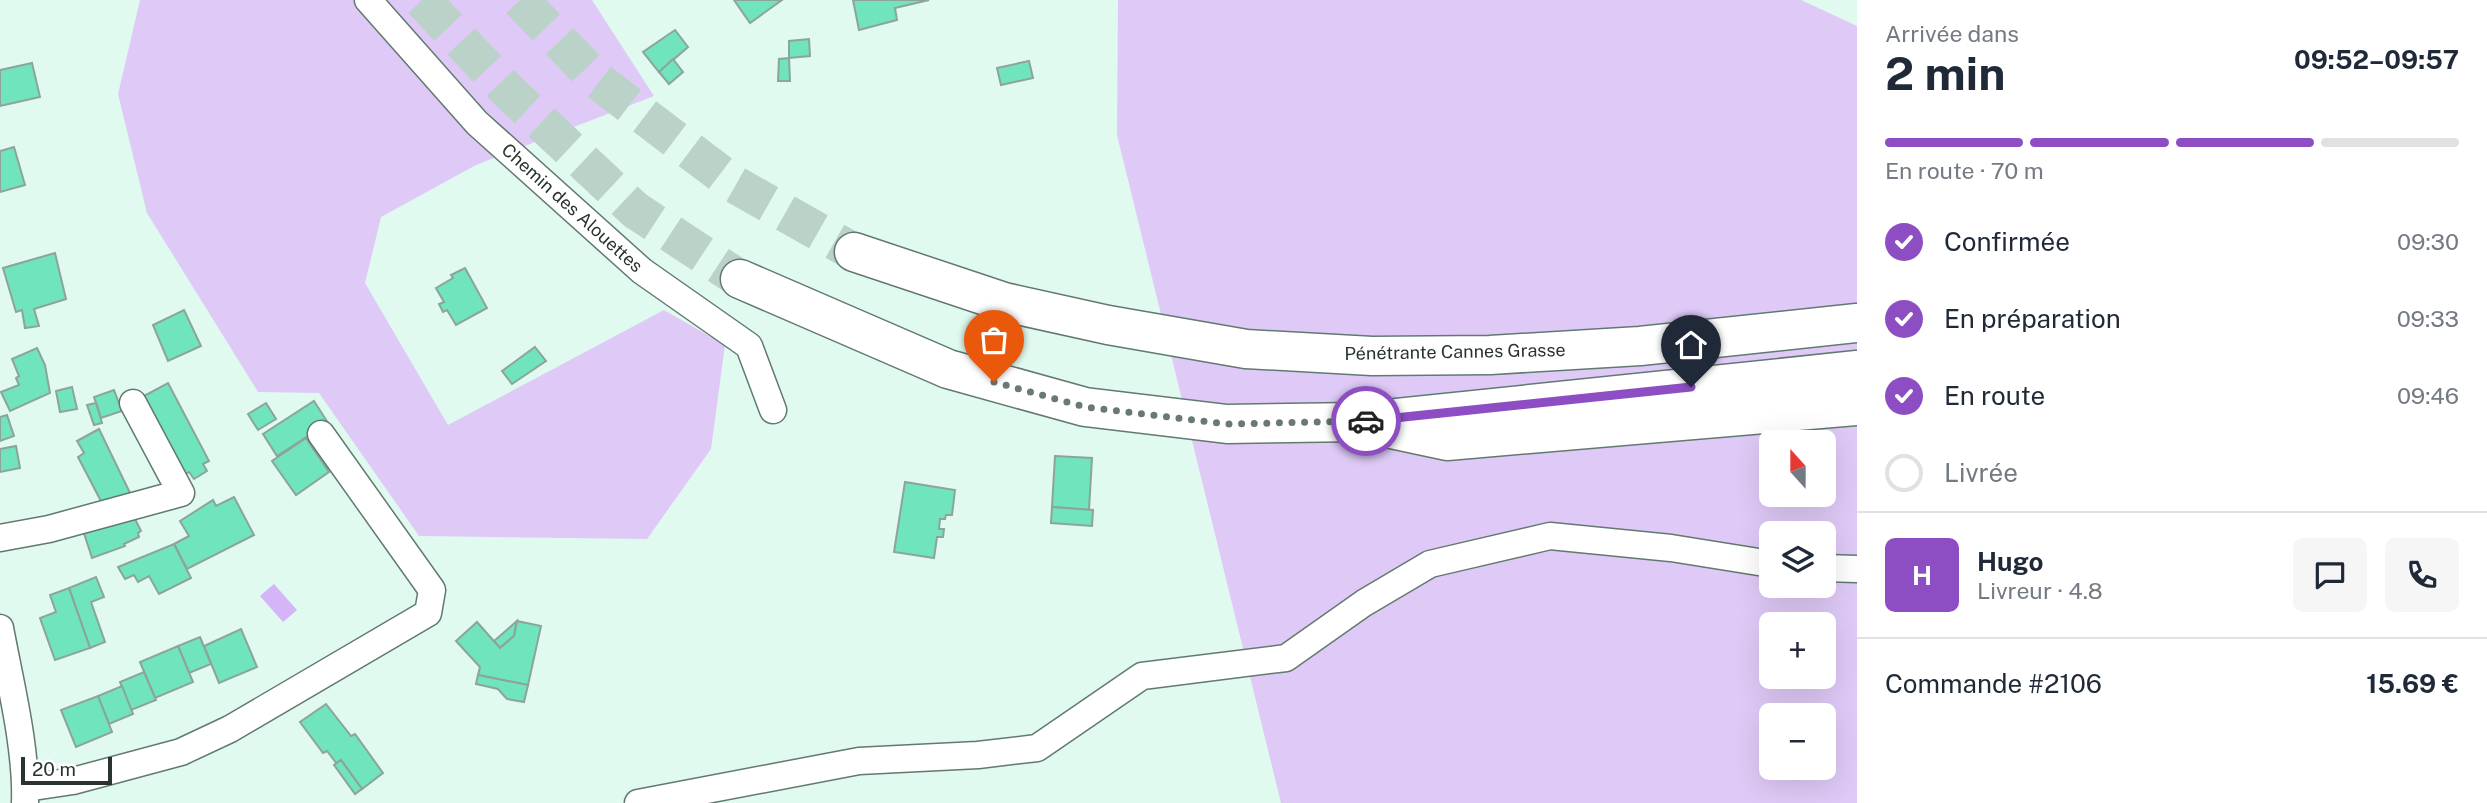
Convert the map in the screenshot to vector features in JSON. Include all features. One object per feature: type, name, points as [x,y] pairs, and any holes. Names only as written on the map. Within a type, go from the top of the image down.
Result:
[{"type":"highway","name":"Pénétrante Cannes Grasse","points":[[854,252],[1004,302],[1108,325],[1246,349],[1372,356],[1490,355],[1640,346],[1857,323]]},
{"type":"highway","points":[[740,279],[948,369],[1085,407],[1227,424],[1358,422],[1857,370]]},
{"type":"highway","points":[[1358,422],[1447,441],[1857,406]]},
{"type":"street","name":"Chemin des Alouettes","points":[[368,0],[477,123],[642,271],[749,346],[773,410]]},
{"type":"street","points":[[0,538],[49,529],[181,493],[133,403]]},
{"type":"street","points":[[0,628],[26,795],[181,752],[230,729],[428,612],[432,590],[321,433]]},
{"type":"street","points":[[638,803],[859,761],[978,755],[1037,748],[1142,676],[1286,658],[1364,603],[1430,564],[1550,536],[1671,548],[1759,562]]},
{"type":"street","points":[[1836,568],[1857,569]]},
{"type":"shaded area","points":[[140,0],[592,0],[654,96],[476,165],[381,217],[365,283],[448,425],[664,310],[725,345],[711,449],[647,539],[419,536],[319,393],[258,392],[147,213],[118,94]]},
{"type":"shaded area","points":[[1118,0],[1801,0],[1857,26],[1857,803],[1281,803],[1117,135]]},
{"type":"shaded area","points":[[274,584],[297,610],[283,622],[260,596]]},
{"type":"building","points":[[734,0],[782,0],[750,23]]},
{"type":"building","points":[[853,0],[929,0],[895,8],[897,20],[859,30]]},
{"type":"building","points":[[675,30],[688,47],[659,72],[643,52]]},
{"type":"building","points":[[809,39],[810,56],[789,58],[789,41]]},
{"type":"building","points":[[789,58],[790,81],[778,81],[779,59]]},
{"type":"building","points":[[673,59],[683,72],[669,84],[659,72]]},
{"type":"building","points":[[1029,61],[1033,78],[1001,85],[997,68]]},
{"type":"building","points":[[32,63],[40,97],[0,106],[0,70]]},
{"type":"building","points":[[14,147],[25,185],[0,192],[0,151]]},
{"type":"building","points":[[55,253],[66,299],[34,309],[39,326],[25,328],[22,310],[16,312],[3,268]]},
{"type":"building","points":[[465,268],[487,308],[456,325],[447,310],[443,312],[439,304],[444,302],[436,288],[453,278],[451,275]]},
{"type":"building","points":[[184,310],[201,346],[168,361],[153,325]]},
{"type":"building","points":[[535,347],[546,361],[512,384],[502,371]]},
{"type":"building","points":[[37,348],[45,365],[50,393],[10,411],[1,392],[19,385],[16,378],[19,376],[12,359]]},
{"type":"building","points":[[168,383],[209,461],[203,464],[207,471],[194,479],[189,472],[185,474],[144,396]]},
{"type":"building","points":[[72,387],[77,409],[60,412],[56,391]]},
{"type":"building","points":[[114,390],[122,411],[101,418],[94,397]]},
{"type":"building","points":[[314,401],[328,423],[277,456],[263,434]]},
{"type":"building","points":[[96,403],[102,423],[94,425],[87,405]]},
{"type":"building","points":[[266,403],[276,419],[258,430],[248,414]]},
{"type":"building","points":[[7,415],[14,436],[0,441],[0,417]]},
{"type":"building","points":[[99,429],[133,499],[104,507],[78,457],[84,453],[77,441]]},
{"type":"building","points":[[306,438],[329,472],[296,495],[272,461]]},
{"type":"building","points":[[16,446],[20,468],[0,472],[0,449]]},
{"type":"building","points":[[1055,456],[1092,458],[1089,510],[1052,507]]},
{"type":"building","points":[[905,482],[955,490],[952,515],[940,519],[939,529],[944,529],[943,537],[937,537],[934,558],[894,552]]},
{"type":"building","points":[[234,497],[254,535],[187,569],[174,544],[189,536],[180,521],[213,500],[216,506]]},
{"type":"building","points":[[1052,507],[1093,510],[1092,526],[1051,523]]},
{"type":"building","points":[[132,513],[141,531],[138,533],[139,537],[124,544],[125,546],[92,558],[83,530]]},
{"type":"building","points":[[174,544],[191,578],[159,594],[149,576],[138,582],[134,575],[125,579],[118,567]]},
{"type":"building","points":[[96,577],[104,597],[91,602],[105,642],[90,648],[69,588]]},
{"type":"building","points":[[69,588],[90,648],[55,660],[40,618],[56,612],[50,595]]},
{"type":"building","points":[[517,621],[514,636],[500,648],[494,641]]},
{"type":"building","points":[[517,621],[541,626],[528,685],[478,675],[480,667],[456,641],[477,622],[500,648],[514,636]]},
{"type":"building","points":[[241,629],[257,667],[219,683],[204,646]]},
{"type":"building","points":[[200,637],[211,664],[189,673],[178,646]]},
{"type":"building","points":[[178,646],[193,682],[155,698],[140,662]]},
{"type":"building","points":[[144,672],[156,700],[131,710],[120,682]]},
{"type":"building","points":[[478,675],[528,685],[524,702],[507,699],[498,689],[476,684]]},
{"type":"building","points":[[122,686],[133,714],[109,724],[98,696]]},
{"type":"building","points":[[98,696],[112,732],[76,747],[61,710]]},
{"type":"building","points":[[326,704],[351,736],[355,734],[383,773],[362,789],[341,760],[337,764],[327,751],[323,753],[300,722]]},
{"type":"building","points":[[341,760],[362,789],[355,794],[334,765]]},
{"type":"tunnel","points":[[422,0],[508,91],[635,210],[740,279]]},
{"type":"tunnel","points":[[520,0],[598,81],[734,184],[854,252]]},
{"type":"way so far","points":[[994,382],[1085,407],[1227,424],[1366,421]]},
{"type":"route","points":[[1366,421],[1691,387]]}]
